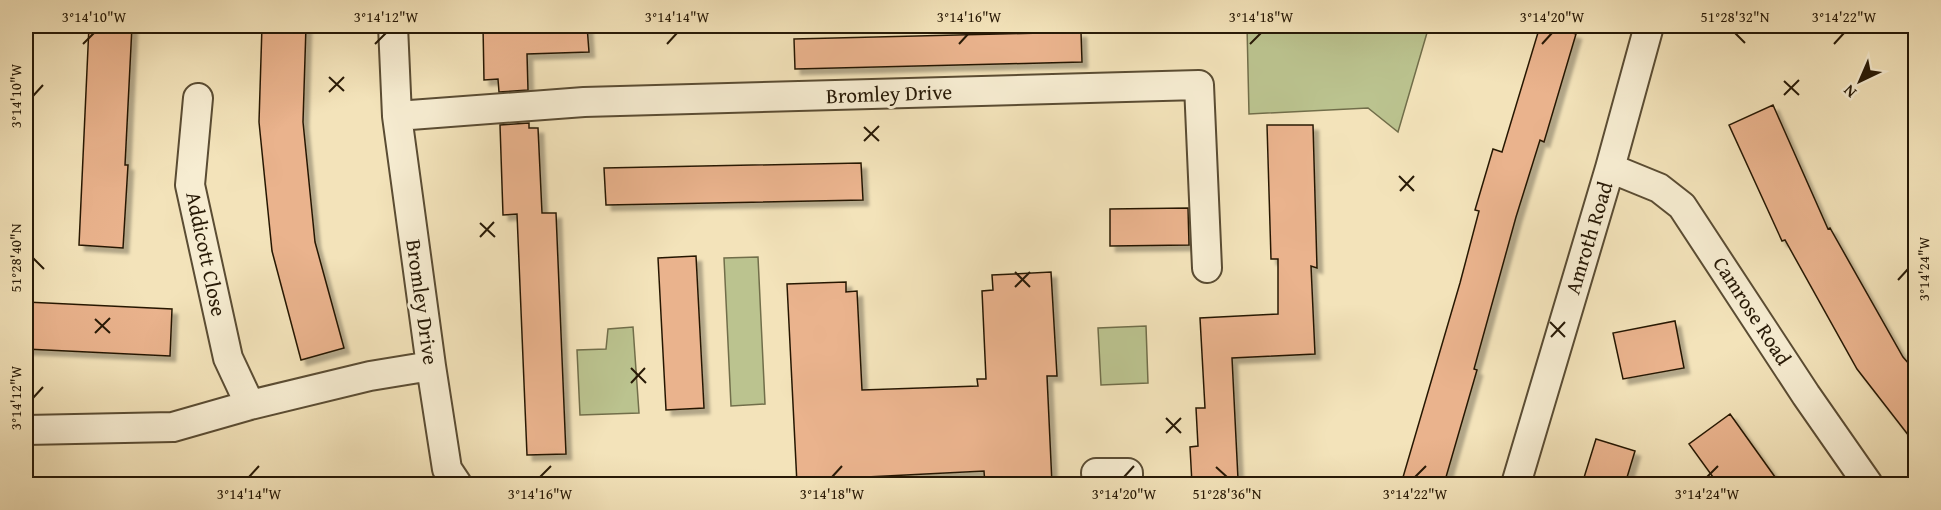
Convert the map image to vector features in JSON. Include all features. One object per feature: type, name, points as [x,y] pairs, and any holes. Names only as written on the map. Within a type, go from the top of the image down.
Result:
[{"type":"street","name":"Bromley Drive","points":[[393,26],[397,116],[431,366],[447,469],[457,484]]},
{"type":"street","name":"Amroth Road","points":[[1516,484],[1610,168],[1649,26]]},
{"type":"street","name":"Bromley Drive","points":[[397,116],[584,102],[1199,86],[1207,268]]},
{"type":"street","name":"Addicott Close","points":[[198,98],[190,185],[228,358],[250,405]]},
{"type":"street","name":"Camrose Road","points":[[1610,168],[1659,188],[1682,206],[1806,395],[1868,484]]},
{"type":"street","points":[[26,430],[173,427],[250,405],[370,376],[431,366]]},
{"type":"street","points":[[1096,473],[1128,473],[1128,484]]},
{"type":"green space","points":[[1247,26],[1429,26],[1398,132],[1368,108],[1249,114]]},
{"type":"green space","points":[[758,257],[765,404],[731,406],[724,258]]},
{"type":"green space","points":[[1146,326],[1148,383],[1101,385],[1098,328]]},
{"type":"green space","points":[[633,327],[639,413],[580,415],[577,350],[606,349],[608,329]]},
{"type":"building","points":[[89,26],[132,26],[123,248],[79,245]]},
{"type":"building","points":[[262,26],[306,26],[303,122],[315,242],[344,348],[301,360],[272,251],[259,122]]},
{"type":"building","points":[[483,26],[587,26],[589,52],[527,54],[528,90],[499,92],[498,79],[484,80]]},
{"type":"building","points":[[1540,26],[1549,26],[1576,34],[1544,142],[1540,140],[1516,217],[1474,369],[1477,370],[1444,484],[1401,484],[1460,283],[1479,211],[1475,210],[1493,149],[1502,152]]},
{"type":"building","points":[[1081,32],[1082,62],[795,69],[794,39]]},
{"type":"building","points":[[1773,105],[1828,229],[1830,228],[1903,357],[1916,372],[1916,445],[1857,369],[1785,240],[1782,241],[1729,125]]},
{"type":"building","points":[[529,123],[529,128],[538,128],[542,213],[556,213],[566,454],[527,455],[517,214],[503,215],[500,125]]},
{"type":"building","points":[[1267,125],[1313,125],[1317,268],[1311,266],[1315,354],[1232,358],[1238,479],[1228,480],[1229,484],[1192,484],[1190,447],[1198,446],[1196,408],[1205,408],[1200,318],[1278,314],[1278,259],[1271,259]]},
{"type":"building","points":[[861,163],[863,200],[606,205],[604,168]]},
{"type":"building","points":[[1188,208],[1189,245],[1110,246],[1110,209]]},
{"type":"building","points":[[696,256],[704,408],[666,410],[658,258]]},
{"type":"building","points":[[1051,272],[1057,376],[1047,376],[1052,484],[985,484],[984,471],[867,477],[868,484],[797,484],[787,284],[846,282],[846,292],[857,291],[862,390],[978,386],[977,379],[986,379],[982,291],[993,290],[992,275]]},
{"type":"building","points":[[26,302],[172,309],[170,356],[26,349]]},
{"type":"building","points":[[1675,321],[1684,368],[1623,379],[1613,333]]},
{"type":"building","points":[[1730,414],[1780,484],[1718,484],[1689,444]]},
{"type":"building","points":[[1596,439],[1635,451],[1625,484],[1582,484]]}]
